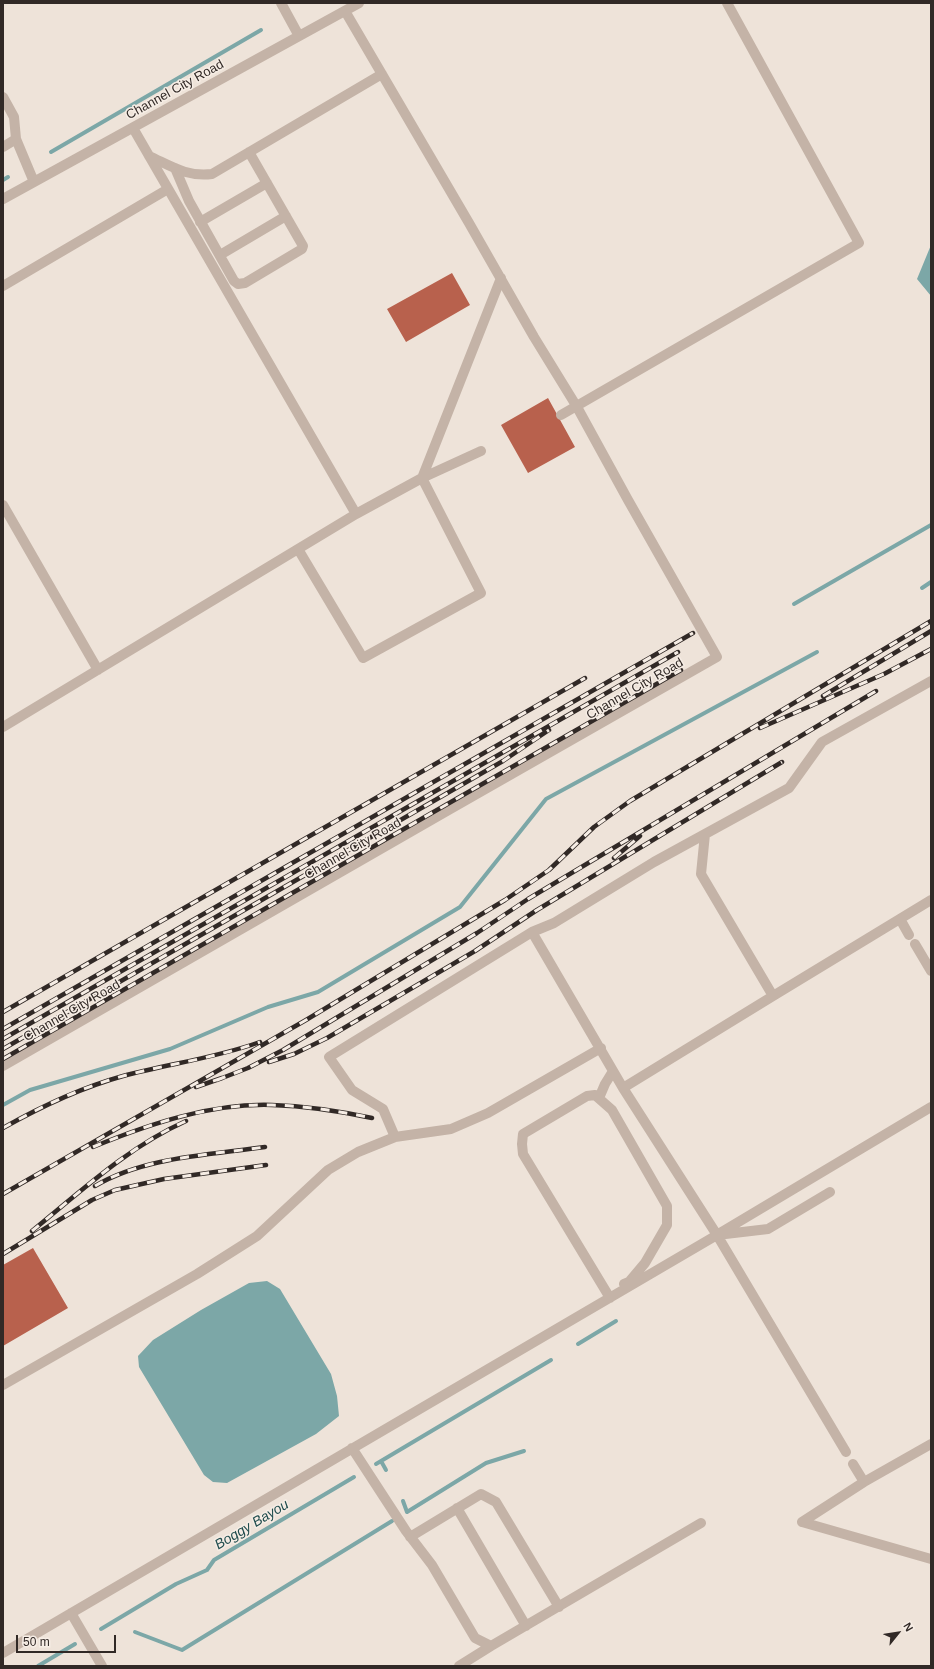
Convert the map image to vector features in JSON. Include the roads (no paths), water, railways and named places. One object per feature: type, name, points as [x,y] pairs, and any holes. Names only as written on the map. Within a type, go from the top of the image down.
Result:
[{"type":"lane","points":[[281,3],[299,36]]},
{"type":"lane","name":"Channel City Road","points":[[3,199],[358,3]]},
{"type":"lane","points":[[561,415],[859,243],[727,3]]},
{"type":"lane","points":[[345,11],[534,337],[577,407]]},
{"type":"lane","points":[[149,156],[193,175],[212,174],[382,74]]},
{"type":"lane","points":[[3,97],[14,117],[16,139],[34,182]]},
{"type":"lane","points":[[133,128],[356,514]]},
{"type":"lane","points":[[3,147],[16,139]]},
{"type":"lane","points":[[175,168],[189,201],[234,281],[238,284],[245,283],[302,249],[302,243],[249,152]]},
{"type":"lane","points":[[200,222],[267,183]]},
{"type":"lane","points":[[3,286],[168,189]]},
{"type":"lane","points":[[220,255],[286,216]]},
{"type":"lane","points":[[298,549],[363,658],[481,592],[422,478],[501,278]]},
{"type":"lane","name":"Channel City Road","points":[[3,1066],[717,657],[577,407]]},
{"type":"lane","points":[[3,728],[356,514],[422,478],[481,452]]},
{"type":"lane","points":[[3,504],[98,670]]},
{"type":"lane","points":[[395,1137],[383,1109],[352,1090],[330,1057],[532,932],[554,924],[654,862],[790,788],[822,742],[931,681]]},
{"type":"lane","points":[[705,834],[701,874],[773,996]]},
{"type":"lane","points":[[623,1088],[931,900]]},
{"type":"lane","points":[[900,919],[909,935]]},
{"type":"lane","points":[[532,932],[623,1088],[717,1235],[846,1452]]},
{"type":"lane","points":[[915,944],[931,971]]},
{"type":"lane","points":[[3,1385],[197,1274],[257,1236],[328,1170],[358,1152],[395,1137],[451,1129],[488,1114],[601,1048]]},
{"type":"lane","points":[[599,1098],[613,1070]]},
{"type":"lane","points":[[595,1095],[612,1110],[667,1206],[668,1225],[645,1263],[629,1282],[609,1295],[523,1154],[522,1144],[523,1134],[587,1096],[595,1095]]},
{"type":"lane","points":[[3,1653],[609,1295],[717,1235],[931,1107]]},
{"type":"lane","points":[[717,1235],[768,1229],[830,1192]]},
{"type":"lane","points":[[931,1444],[864,1482],[802,1522],[931,1559]]},
{"type":"lane","points":[[352,1448],[410,1537],[432,1565],[475,1638],[491,1646]]},
{"type":"lane","points":[[853,1464],[864,1482]]},
{"type":"lane","points":[[410,1537],[481,1494],[496,1502],[559,1607]]},
{"type":"lane","points":[[457,1508],[526,1626]]},
{"type":"lane","points":[[459,1666],[702,1523]]},
{"type":"lane","points":[[71,1613],[102,1666]]},
{"type":"water","points":[[931,245],[931,296],[917,279]]},
{"type":"water","points":[[267,1281],[280,1289],[331,1374],[337,1396],[339,1416],[316,1434],[227,1483],[213,1482],[204,1475],[139,1367],[138,1356],[153,1340],[201,1310],[249,1283]]},
{"type":"waterway","points":[[51,152],[261,30]]},
{"type":"waterway","points":[[3,180],[8,177]]},
{"type":"waterway","points":[[794,604],[931,525]]},
{"type":"waterway","points":[[922,588],[931,582]]},
{"type":"waterway","points":[[3,1105],[30,1090],[170,1049],[268,1007],[318,992],[460,907],[546,799],[817,652]]},
{"type":"waterway","name":"Boggy Bayou","points":[[578,1344],[616,1321]]},
{"type":"waterway","name":"Boggy Bayou","points":[[376,1464],[551,1360]]},
{"type":"waterway","points":[[403,1501],[407,1512],[486,1463],[524,1451]]},
{"type":"waterway","points":[[381,1461],[386,1470]]},
{"type":"waterway","name":"Boggy Bayou","points":[[101,1629],[176,1584],[207,1570],[214,1560],[354,1477]]},
{"type":"waterway","points":[[135,1632],[182,1650],[392,1521]]},
{"type":"waterway","name":"Boggy Bayou","points":[[38,1666],[75,1644]]},
{"type":"railway","points":[[3,1194],[306,1020],[505,900],[549,870],[594,827],[630,801],[931,621]]},
{"type":"railway","points":[[823,696],[931,631]]},
{"type":"railway","points":[[3,1029],[693,633]]},
{"type":"railway","points":[[760,728],[884,674],[931,649]]},
{"type":"railway","points":[[3,1039],[678,652]]},
{"type":"railway","points":[[3,1059],[681,670]]},
{"type":"railway","points":[[3,1012],[585,678]]},
{"type":"railway","points":[[217,1080],[248,1068],[283,1050],[477,933],[528,899],[876,691]]},
{"type":"railway","points":[[3,1049],[503,761],[549,730]]},
{"type":"railway","points":[[269,1062],[294,1054],[327,1038],[475,951],[537,910],[782,762]]},
{"type":"railway","points":[[614,858],[640,836]]},
{"type":"railway","points":[[3,1128],[32,1112],[92,1086],[123,1076],[209,1057],[260,1042]]},
{"type":"railway","points":[[196,1087],[222,1078]]},
{"type":"railway","points":[[93,1147],[158,1123],[203,1111],[226,1107],[249,1105],[297,1106],[372,1118]]},
{"type":"railway","points":[[32,1231],[124,1157],[186,1121]]},
{"type":"railway","points":[[95,1186],[114,1176],[156,1163],[200,1155],[265,1147]]},
{"type":"railway","points":[[3,1254],[92,1200],[115,1190],[164,1179],[266,1165]]}]
